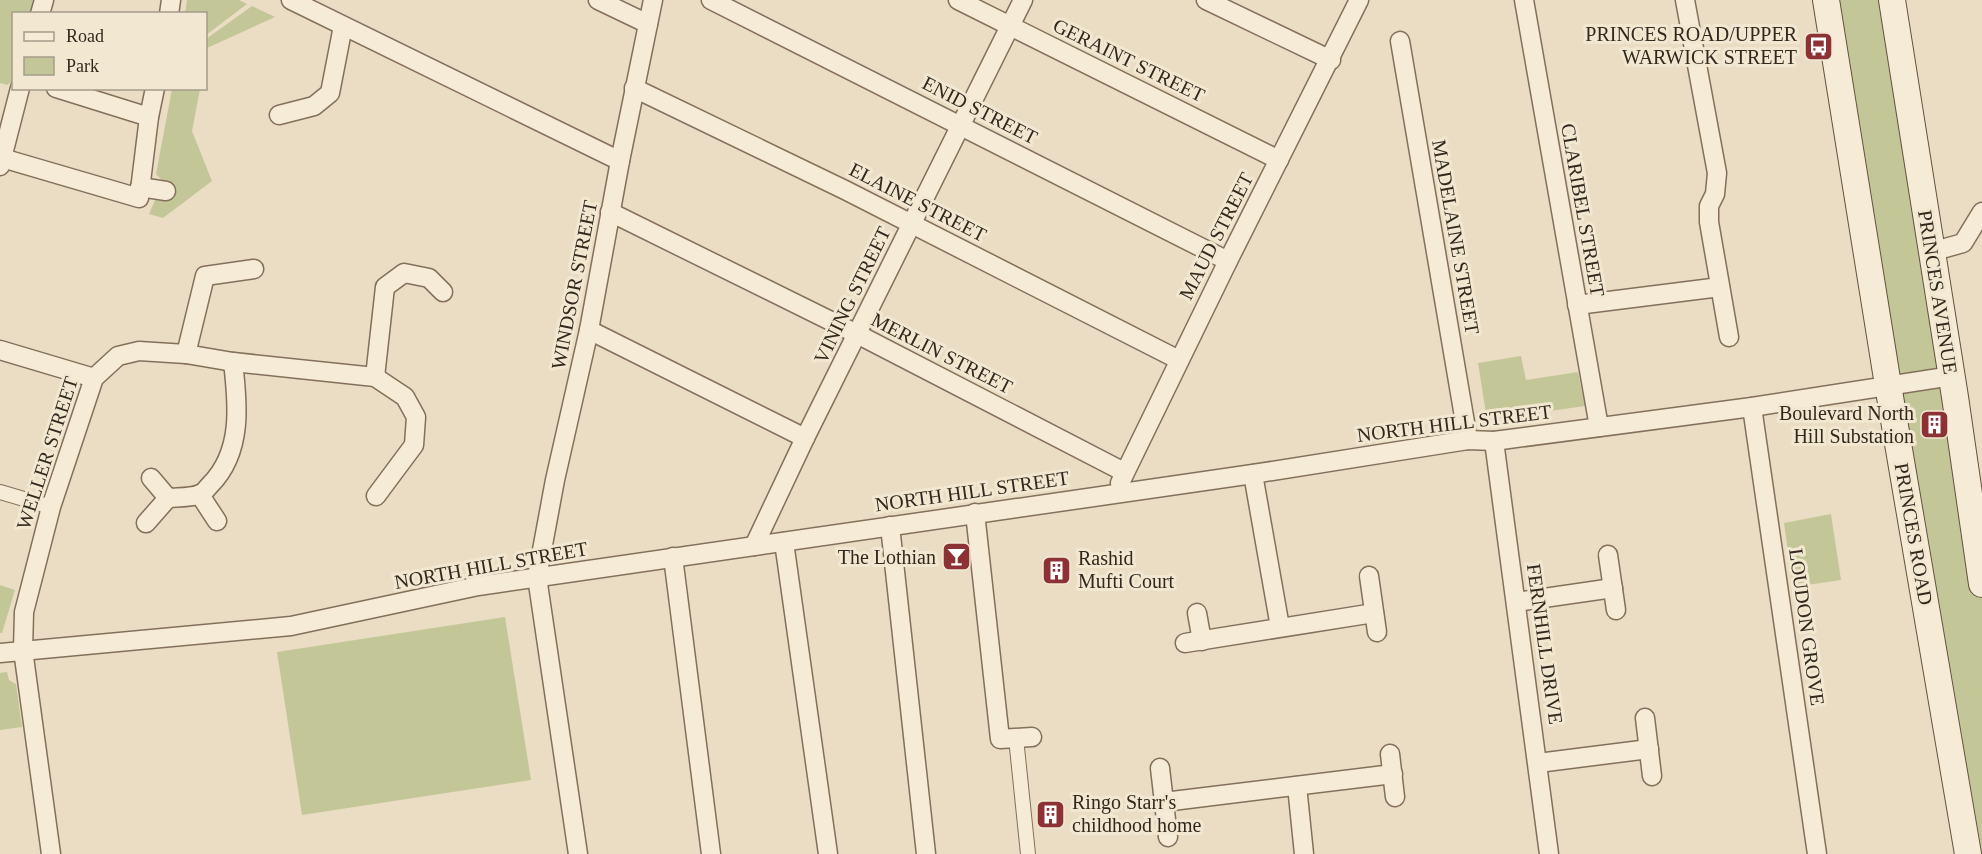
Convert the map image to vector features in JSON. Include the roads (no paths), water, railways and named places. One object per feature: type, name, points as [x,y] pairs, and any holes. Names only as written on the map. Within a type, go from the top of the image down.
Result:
[{"type":"main road","name":"PRINCES ROAD","points":[[1826,0],[1888,385],[1968,854]]},
{"type":"main road","name":"PRINCES AVENUE","points":[[1892,0],[1952,376],[1982,584]]},
{"type":"street","points":[[291,0],[620,161]]},
{"type":"street","points":[[598,0],[648,24]]},
{"type":"street","name":"WINDSOR STREET","points":[[578,854],[537,578],[555,480],[589,330],[652,0]]},
{"type":"street","name":"ENID STREET","points":[[711,0],[1228,261]]},
{"type":"street","name":"GERAINT STREET","points":[[958,0],[1279,159]]},
{"type":"street","name":"VINING STREET","points":[[754,546],[1023,0]]},
{"type":"street","points":[[1206,0],[1331,60]]},
{"type":"street","name":"MAUD STREET","points":[[1116,493],[1179,360],[1359,0]]},
{"type":"street","name":"CLARIBEL STREET","points":[[1524,0],[1599,427]]},
{"type":"street","points":[[1685,0],[1717,173],[1715,194],[1709,206],[1708,222],[1729,337]]},
{"type":"street","points":[[279,115],[314,106],[330,93],[343,26]]},
{"type":"street","name":"MADELAINE STREET","points":[[1400,41],[1468,440]]},
{"type":"street","name":"ELAINE STREET","points":[[634,88],[740,138],[1179,360]]},
{"type":"street","points":[[19,90],[1,162],[140,193],[166,191]]},
{"type":"street","points":[[62,90],[149,117]]},
{"type":"street","points":[[140,193],[155,90]]},
{"type":"street","name":"MERLIN STREET","points":[[610,212],[857,334],[1124,472]]},
{"type":"street","points":[[1931,252],[1963,243],[1982,212]]},
{"type":"street","points":[[186,354],[205,276],[254,269]]},
{"type":"street","points":[[376,496],[414,445],[416,417],[405,397],[375,377],[385,287],[404,273],[429,278],[443,291]]},
{"type":"street","points":[[1577,305],[1720,287]]},
{"type":"street","points":[[589,330],[806,438]]},
{"type":"street","points":[[0,350],[94,378]]},
{"type":"street","name":"WELLER STREET","points":[[51,854],[23,650],[24,612],[51,507],[94,378],[118,356],[139,351],[186,354],[233,362],[375,377]]},
{"type":"street","points":[[146,523],[168,498],[200,495],[220,475],[231,451],[236,429],[238,404],[233,362]]},
{"type":"street","name":"NORTH HILL STREET","points":[[0,653],[291,627],[478,586],[1253,474],[1468,440],[1494,441],[1752,407],[1952,376]]},
{"type":"street","name":"LOUDON GROVE","points":[[1752,407],[1817,854]]},
{"type":"street","name":"FERNHILL DRIVE","points":[[1494,441],[1549,854]]},
{"type":"street","points":[[1253,474],[1280,627]]},
{"type":"street","points":[[151,478],[168,498]]},
{"type":"street","points":[[0,492],[51,507]]},
{"type":"street","points":[[200,495],[217,521]]},
{"type":"street","points":[[975,513],[1000,739],[1024,738],[1028,854]]},
{"type":"street","points":[[891,526],[926,854]]},
{"type":"street","points":[[784,542],[828,854]]},
{"type":"street","points":[[1608,555],[1616,610]]},
{"type":"street","points":[[673,557],[711,854]]},
{"type":"street","points":[[1369,576],[1377,632]]},
{"type":"street","points":[[1516,602],[1613,588]]},
{"type":"street","points":[[1197,613],[1194,642],[1374,614]]},
{"type":"street","points":[[1645,718],[1652,776]]},
{"type":"street","points":[[1538,763],[1648,749]]},
{"type":"street","points":[[1390,753],[1395,797]]},
{"type":"street","points":[[1160,768],[1168,837]]},
{"type":"street","points":[[1164,802],[1393,774]]},
{"type":"street","points":[[1297,786],[1304,854]]},
{"type":"place","name":"PRINCES ROAD/UPPER WARWICK STREET","points":[[1818,46]]},
{"type":"place","name":"Boulevard North Hill Substation","points":[[1935,425]]},
{"type":"place","name":"The Lothian","points":[[957,557]]},
{"type":"place","name":"Rashid Mufti Court","points":[[1057,570]]},
{"type":"place","name":"Ringo Starr's childhood home","points":[[1051,814]]}]
